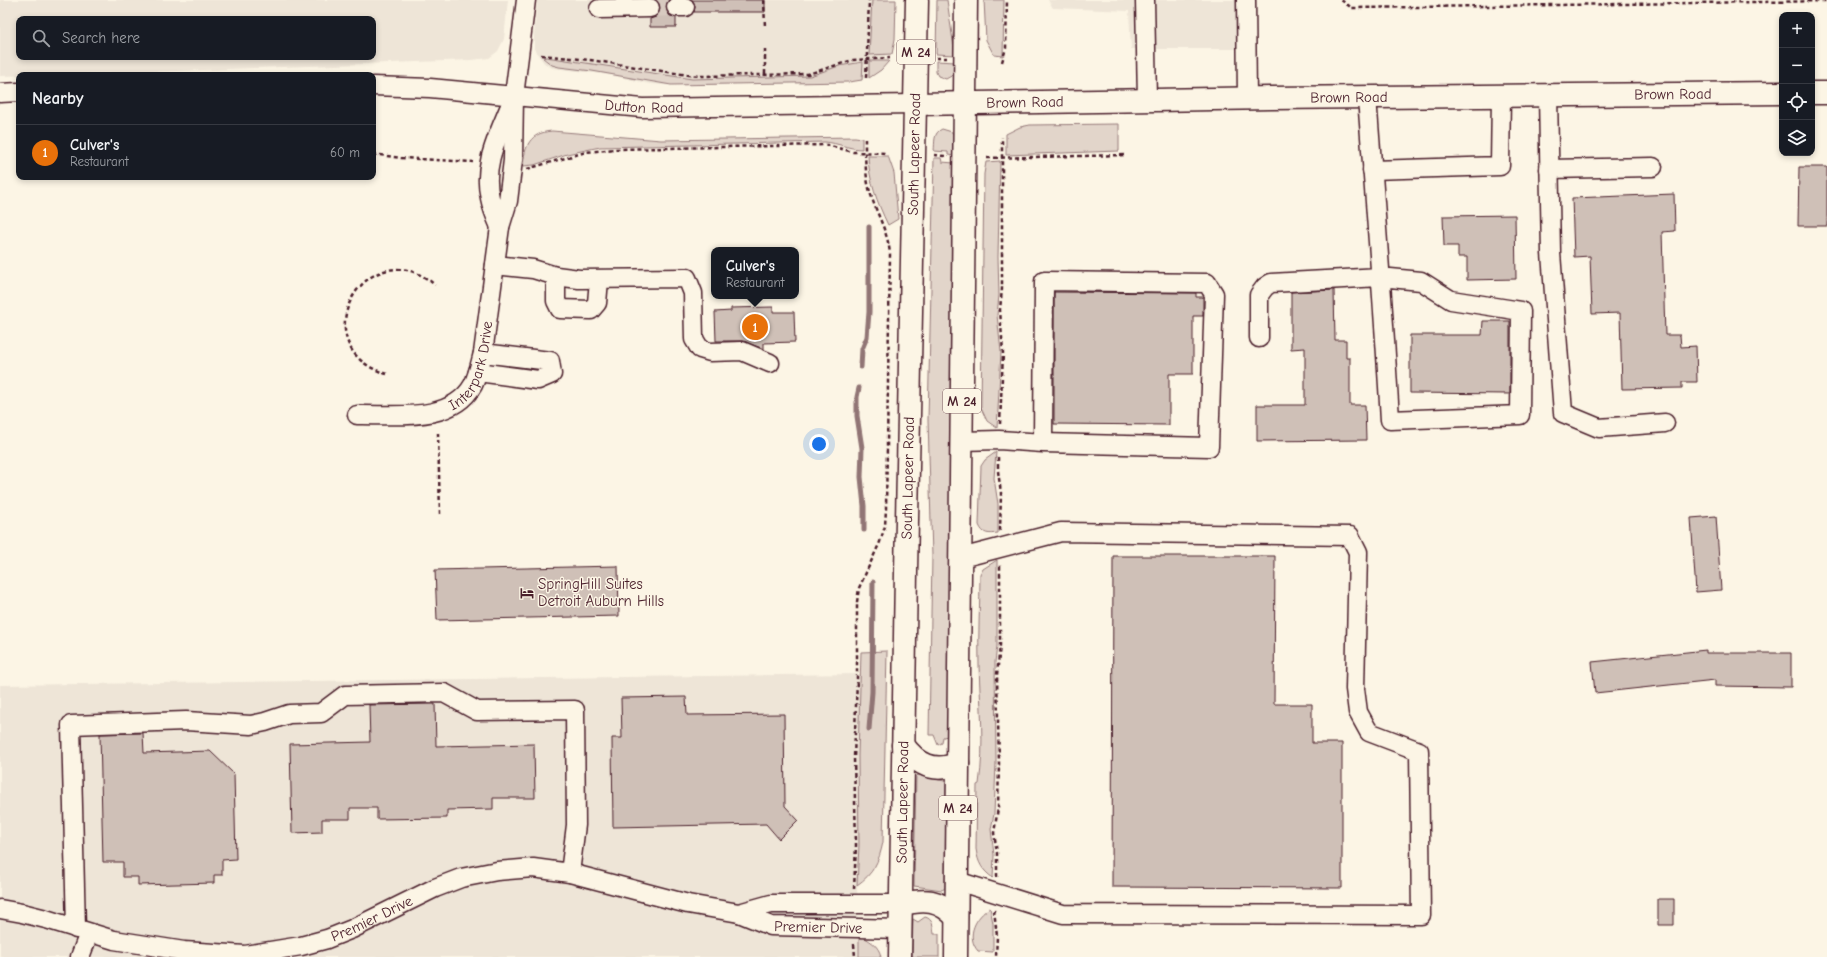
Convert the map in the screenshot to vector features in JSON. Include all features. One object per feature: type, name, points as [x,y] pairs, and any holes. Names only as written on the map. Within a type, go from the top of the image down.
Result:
[{"type":"main road","name":"South Lapeer Road","points":[[900,957],[917,0]]},
{"type":"main road","name":"M 24","points":[[956,957],[966,0]]},
{"type":"main road","name":"Brown Road","points":[[915,104],[1247,98],[1779,93]]},
{"type":"main road","points":[[1815,93],[1827,93]]},
{"type":"main road","points":[[903,744],[911,756],[920,762],[931,766],[950,766],[958,763]]},
{"type":"main road","points":[[901,904],[921,901],[940,904],[948,908],[956,917]]},
{"type":"street","name":"Interpark Drive","points":[[357,415],[414,414],[437,411],[450,407],[462,398],[472,386],[478,372],[483,353],[500,227],[490,199],[488,173],[490,156],[514,96],[526,0]]},
{"type":"street","points":[[1145,0],[1147,100]]},
{"type":"street","points":[[1246,0],[1247,98]]},
{"type":"street","points":[[598,9],[650,8]]},
{"type":"street","name":"Dutton Road","points":[[376,86],[430,88],[617,106],[656,108],[915,104]]},
{"type":"street","points":[[0,93],[16,92]]},
{"type":"street","points":[[1548,95],[1551,253],[1563,413],[1598,428],[1665,423]]},
{"type":"street","points":[[1372,170],[1500,166],[1501,96]]},
{"type":"street","points":[[1259,338],[1259,295],[1265,287],[1271,283],[1380,277],[1421,281],[1451,300],[1521,311],[1520,415],[1390,420],[1380,277],[1372,170],[1367,97]]},
{"type":"street","points":[[1549,169],[1654,167]]},
{"type":"street","points":[[495,265],[533,269],[556,276],[599,280],[687,278],[693,294],[694,339],[700,349],[710,352],[742,351],[770,363]]},
{"type":"street","points":[[556,276],[556,301],[560,309],[591,310],[597,303],[599,280]]},
{"type":"street","points":[[962,442],[999,440],[1043,443],[1209,447],[1214,294],[1208,283],[1044,281],[1043,443]]},
{"type":"street","points":[[478,372],[538,380],[552,374],[550,362],[483,353]]},
{"type":"street","points":[[957,881],[1063,914],[1421,915],[1419,751],[1369,732],[1358,712],[1355,689],[1358,552],[1350,536],[1061,532],[960,558]]},
{"type":"street","points":[[80,957],[83,931],[71,725],[186,722],[251,725],[289,714],[321,713],[345,695],[444,693],[478,711],[575,710],[576,825],[570,872]]},
{"type":"street","name":"Premier Drive","points":[[0,909],[22,913],[114,940],[184,951],[245,955],[301,946],[327,939],[352,929],[435,888],[461,878],[497,871],[533,868],[570,872],[688,904],[739,913],[771,926],[901,929]]},
{"type":"street","name":"Premier Drive","points":[[739,913],[770,904],[901,904]]},
{"type":"path","points":[[764,0],[765,28]]},
{"type":"path","points":[[866,78],[869,0]]},
{"type":"path","points":[[1002,62],[1006,48],[1007,0]]},
{"type":"path","points":[[1341,0],[1352,8],[1827,0]]},
{"type":"path","points":[[765,46],[765,74]]},
{"type":"path","points":[[541,55],[590,60],[688,75],[814,73],[842,62],[866,58],[890,58]]},
{"type":"path","points":[[996,957],[997,936],[994,907],[997,872],[994,833],[998,808],[999,763],[997,675],[1000,645],[1001,493],[998,471],[1003,353],[1000,310],[1002,289],[1002,137]]},
{"type":"path","points":[[854,889],[856,845],[854,758],[857,679],[857,602],[859,588],[874,558],[885,526],[890,262],[888,237],[870,194],[866,177],[865,139]]},
{"type":"path","points":[[530,169],[586,152],[616,149],[827,145],[853,152],[885,153]]},
{"type":"path","points":[[376,154],[409,158],[469,160]]},
{"type":"path","points":[[934,155],[945,156],[944,159],[949,159]]},
{"type":"path","points":[[987,158],[1126,155]]},
{"type":"path","points":[[387,374],[375,370],[365,363],[356,354],[350,343],[346,332],[345,319],[347,307],[352,296],[366,280],[389,270],[414,272],[435,285]]},
{"type":"path","points":[[438,433],[440,514]]},
{"type":"shaded area","points":[[0,0],[508,0],[504,39],[498,51],[489,58],[471,60],[150,72],[16,72],[16,76],[0,76]]},
{"type":"shaded area","points":[[537,0],[890,0],[889,40],[886,54],[879,68],[870,76],[861,79],[826,83],[650,84],[611,75],[552,68],[544,63],[534,49]]},
{"type":"shaded area","points":[[872,0],[896,0],[895,39],[892,54],[869,55]]},
{"type":"shaded area","points":[[937,0],[947,0],[955,55],[936,54]]},
{"type":"shaded area","points":[[984,0],[1004,0],[1003,56],[994,55],[986,40]]},
{"type":"shaded area","points":[[1048,0],[1257,0],[1257,49],[1131,49],[1129,11],[1053,8]]},
{"type":"shaded area","points":[[546,57],[692,79],[810,76],[839,66],[863,62],[862,80],[849,82],[671,85],[592,71],[559,67],[552,65],[543,58]]},
{"type":"shaded area","points":[[869,61],[889,61],[881,70],[869,78]]},
{"type":"shaded area","points":[[936,61],[955,62],[953,75],[946,79],[938,76],[936,72]]},
{"type":"shaded area","points":[[1119,124],[1119,151],[1006,155],[1006,134],[1020,127],[1030,125]]},
{"type":"shaded area","points":[[942,129],[952,132],[954,137],[954,156],[948,155],[948,152],[934,151],[936,135]]},
{"type":"shaded area","points":[[552,131],[661,140],[855,137],[862,138],[862,149],[825,142],[600,147],[567,154],[534,165],[523,166],[525,152],[533,138],[538,134]]},
{"type":"shaded area","points":[[868,156],[888,156],[894,173],[898,219],[888,225],[874,191]]},
{"type":"shaded area","points":[[934,158],[941,158],[942,162],[954,163],[948,736],[943,737],[942,743],[938,745],[934,735],[929,735],[932,556],[928,420]]},
{"type":"shaded area","points":[[1000,161],[998,257],[999,295],[997,315],[1001,352],[997,428],[987,421],[981,408],[984,174],[986,162]]},
{"type":"shaded area","points":[[996,452],[994,478],[998,504],[998,533],[989,534],[982,531],[979,525],[981,466],[985,460]]},
{"type":"shaded area","points":[[997,560],[997,646],[995,662],[996,763],[994,814],[991,829],[994,855],[993,878],[981,866],[976,849],[977,785],[979,784],[982,755],[979,654],[980,575],[983,569]]},
{"type":"shaded area","points":[[887,651],[883,842],[880,856],[871,872],[857,885],[859,845],[858,756],[861,652]]},
{"type":"shaded area","points":[[861,674],[859,845],[857,885],[859,957],[0,957],[0,685]]},
{"type":"shaded area","points":[[919,775],[944,781],[946,783],[945,888],[942,890],[914,886],[916,776]]},
{"type":"shaded area","points":[[990,908],[993,923],[993,952],[978,951],[972,939],[972,933],[980,916]]},
{"type":"shaded area","points":[[925,917],[930,919],[934,934],[939,934],[939,957],[912,957],[913,919],[918,922]]},
{"type":"shaded area","points":[[859,935],[876,946],[881,957],[859,957]]},
{"type":"building","points":[[656,0],[669,0],[666,7],[667,12],[670,16],[676,17],[676,27],[650,27],[650,19],[656,17],[660,8]]},
{"type":"building","points":[[692,0],[765,0],[765,12],[694,12],[695,7]]},
{"type":"building","points":[[1799,167],[1827,167],[1827,226],[1798,226]]},
{"type":"building","points":[[1674,194],[1675,231],[1662,232],[1665,335],[1680,335],[1681,347],[1696,346],[1697,382],[1682,382],[1682,388],[1622,389],[1620,313],[1592,314],[1590,256],[1574,257],[1572,198]]},
{"type":"building","points":[[1515,215],[1516,279],[1467,280],[1467,257],[1458,257],[1458,246],[1444,246],[1443,216]]},
{"type":"building","points":[[1334,290],[1335,340],[1346,340],[1346,358],[1350,358],[1350,405],[1365,405],[1366,440],[1257,441],[1257,405],[1305,405],[1305,348],[1291,349],[1291,292]]},
{"type":"building","points":[[1054,292],[1196,293],[1196,297],[1203,297],[1203,316],[1193,316],[1193,374],[1169,374],[1169,425],[1054,424]]},
{"type":"building","points":[[773,307],[773,312],[794,312],[795,342],[764,343],[764,349],[742,341],[716,341],[715,312],[731,311],[731,308]]},
{"type":"building","points":[[1483,321],[1510,321],[1510,394],[1410,393],[1410,335],[1482,335]]},
{"type":"building","points":[[1716,516],[1721,590],[1696,592],[1691,518]]},
{"type":"building","points":[[1113,556],[1275,556],[1274,704],[1312,704],[1312,743],[1342,743],[1342,888],[1112,887]]},
{"type":"building","name":"SpringHill Suites Detroit Auburn Hills","points":[[618,566],[619,616],[437,620],[435,570]]},
{"type":"building","points":[[1706,650],[1706,653],[1791,653],[1791,687],[1715,686],[1715,680],[1595,693],[1592,662]]},
{"type":"building","points":[[686,697],[687,715],[784,714],[785,806],[798,820],[779,839],[766,824],[613,827],[612,738],[622,738],[621,698]]},
{"type":"building","points":[[435,704],[436,746],[534,744],[535,798],[493,798],[493,809],[447,810],[447,818],[377,819],[377,808],[350,808],[350,819],[322,819],[322,832],[292,833],[290,744],[370,742],[369,705]]},
{"type":"building","points":[[143,733],[144,753],[210,751],[234,774],[236,859],[222,860],[222,875],[214,875],[214,883],[138,885],[138,877],[123,877],[123,862],[103,862],[100,734]]},
{"type":"building","points":[[1658,899],[1674,899],[1674,925],[1658,925]]},
{"type":"waterway","points":[[861,367],[862,349],[867,337],[869,312],[869,227]]},
{"type":"waterway","points":[[859,388],[857,397],[857,416],[862,448],[861,477],[864,506],[864,530]]},
{"type":"waterway","points":[[869,729],[872,692],[873,582]]},
{"type":"tunnel","points":[[650,8],[676,7]]},
{"type":"place","name":"Culver's","points":[[755,327]]},
{"type":"place","name":"SpringHill Suites Detroit Auburn Hills","points":[[527,593]]}]
